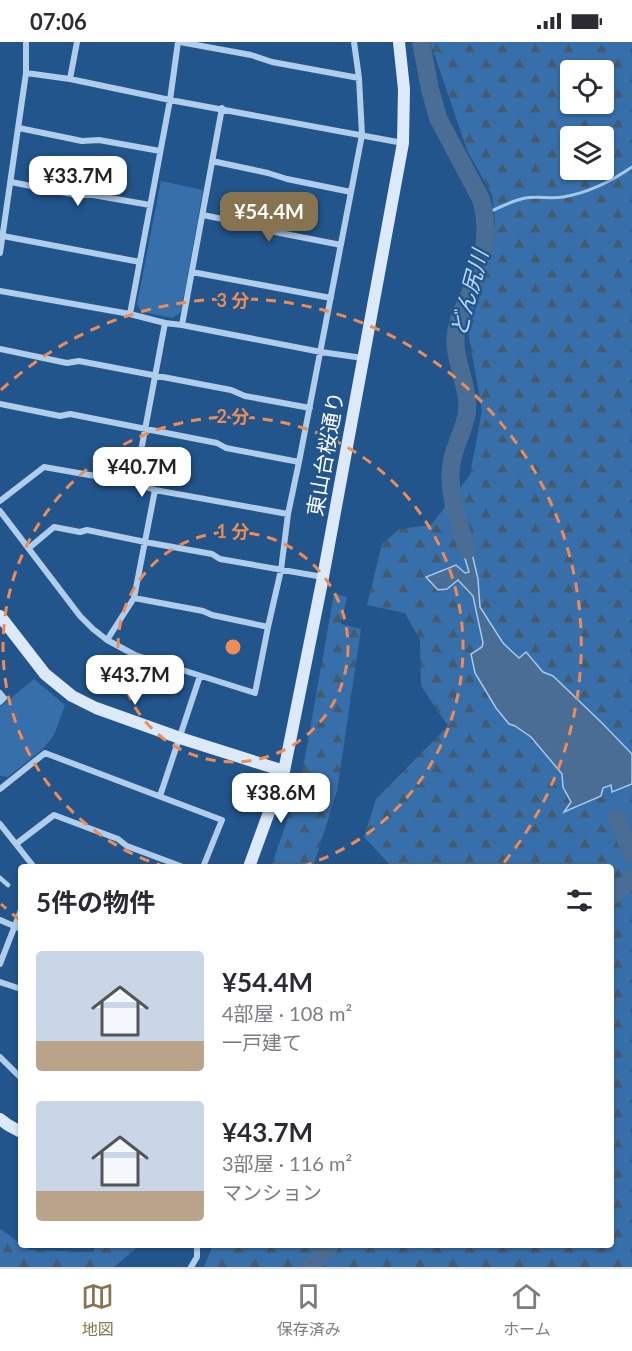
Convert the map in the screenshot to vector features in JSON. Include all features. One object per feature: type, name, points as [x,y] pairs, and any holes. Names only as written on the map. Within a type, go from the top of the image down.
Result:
[{"type":"street","points":[[0,253],[3,213],[11,182],[26,73],[26,42]]},
{"type":"street","points":[[70,79],[77,42]]},
{"type":"street","points":[[130,314],[179,42],[359,78]]},
{"type":"street","points":[[0,511],[80,616],[106,640],[135,655],[255,693],[281,570],[288,514],[300,462],[362,135],[359,78],[354,42]]},
{"type":"street","name":"東山台桜通り","points":[[250,864],[284,771],[323,577],[403,143],[404,89],[399,42]]},
{"type":"street","points":[[26,73],[70,79],[403,143]]},
{"type":"street","points":[[182,325],[222,108]]},
{"type":"street","points":[[19,128],[82,141],[99,140],[160,152]]},
{"type":"street","points":[[212,161],[351,192]]},
{"type":"street","points":[[11,182],[76,195],[93,195],[150,205]]},
{"type":"street","points":[[202,214],[341,245]]},
{"type":"street","points":[[3,236],[140,262]]},
{"type":"street","points":[[192,272],[331,298]]},
{"type":"street","points":[[0,291],[321,352],[364,358]]},
{"type":"street","points":[[135,483],[165,323]]},
{"type":"street","points":[[0,349],[67,363],[78,361],[231,390],[245,396],[310,408]]},
{"type":"street","points":[[0,404],[60,416],[70,414],[218,443],[226,448],[300,462]]},
{"type":"street","points":[[0,501],[44,467],[288,514]]},
{"type":"street","points":[[106,640],[134,598],[155,489]]},
{"type":"street","points":[[29,548],[54,527],[80,532],[87,530],[212,554],[220,559],[323,577]]},
{"type":"street","points":[[134,598],[203,611],[268,627]]},
{"type":"street","points":[[0,616],[45,674],[72,696],[96,708],[180,738],[284,771]]},
{"type":"street","points":[[160,796],[200,676]]},
{"type":"street","points":[[0,693],[4,699],[0,702]]},
{"type":"street","points":[[0,789],[45,753],[222,820],[204,864]]},
{"type":"street","points":[[16,844],[54,815],[175,864]]},
{"type":"street","points":[[0,824],[32,864]]},
{"type":"street","points":[[0,920],[17,928],[0,964]]},
{"type":"street","points":[[0,982],[18,989]]},
{"type":"street","points":[[0,1057],[18,1075]]},
{"type":"street","points":[[0,1119],[18,1130]]},
{"type":"street","points":[[191,1267],[197,1257],[197,1248]]},
{"type":"lane","points":[[0,878],[8,885]]},
{"type":"green space","points":[[430,42],[632,42],[632,754],[553,676],[543,672],[526,653],[519,658],[503,643],[480,607],[478,579],[464,552],[470,572],[465,574],[447,589],[458,580],[473,596],[483,643],[475,673],[496,708],[509,724],[531,737],[562,774],[563,787],[571,802],[565,810],[611,785],[613,792],[632,784],[632,1267],[204,1267],[212,1248],[614,1248],[614,864],[389,864],[364,837],[376,799],[448,726],[421,686],[420,640],[405,613],[367,605],[382,544],[399,529],[431,525],[470,475],[482,410],[468,332],[490,263],[495,222],[492,195],[467,150]]},
{"type":"green space","points":[[161,181],[203,190],[181,312],[173,318],[142,312],[137,304]]},
{"type":"green space","points":[[334,594],[347,597],[341,624],[361,629],[337,791],[314,864],[272,864],[301,780]]},
{"type":"green space","points":[[34,679],[65,705],[54,735],[43,749],[8,777],[0,776],[0,707]]},
{"type":"green space","points":[[0,1229],[18,1242],[18,1248],[30,1250],[93,1252],[95,1248],[136,1248],[114,1267],[0,1267]]},
{"type":"shaded area","points":[[471,549],[478,579],[480,607],[503,643],[519,658],[526,652],[543,672],[553,676],[632,754],[632,784],[612,792],[611,785],[603,788],[601,796],[564,812],[571,802],[563,787],[562,774],[531,737],[509,724],[496,708],[475,673],[471,654],[482,647],[483,643],[473,596],[458,580],[447,589],[438,590],[426,577],[456,565],[465,573],[469,572],[463,552]]},
{"type":"waterway","name":"どん尻川","points":[[421,42],[438,118],[481,199],[484,213],[483,252],[460,317],[456,336],[467,407],[465,423],[452,461],[451,484],[454,506],[467,550]]},
{"type":"waterway","points":[[485,214],[525,198],[558,198],[581,193],[608,182],[632,167]]},
{"type":"waterway","name":"どん尻川","points":[[617,818],[632,854]]},
{"type":"waterway","name":"どん尻川","points":[[614,894],[632,878]]},
{"type":"waterway","name":"どん尻川","points":[[309,1267],[328,1248]]}]
